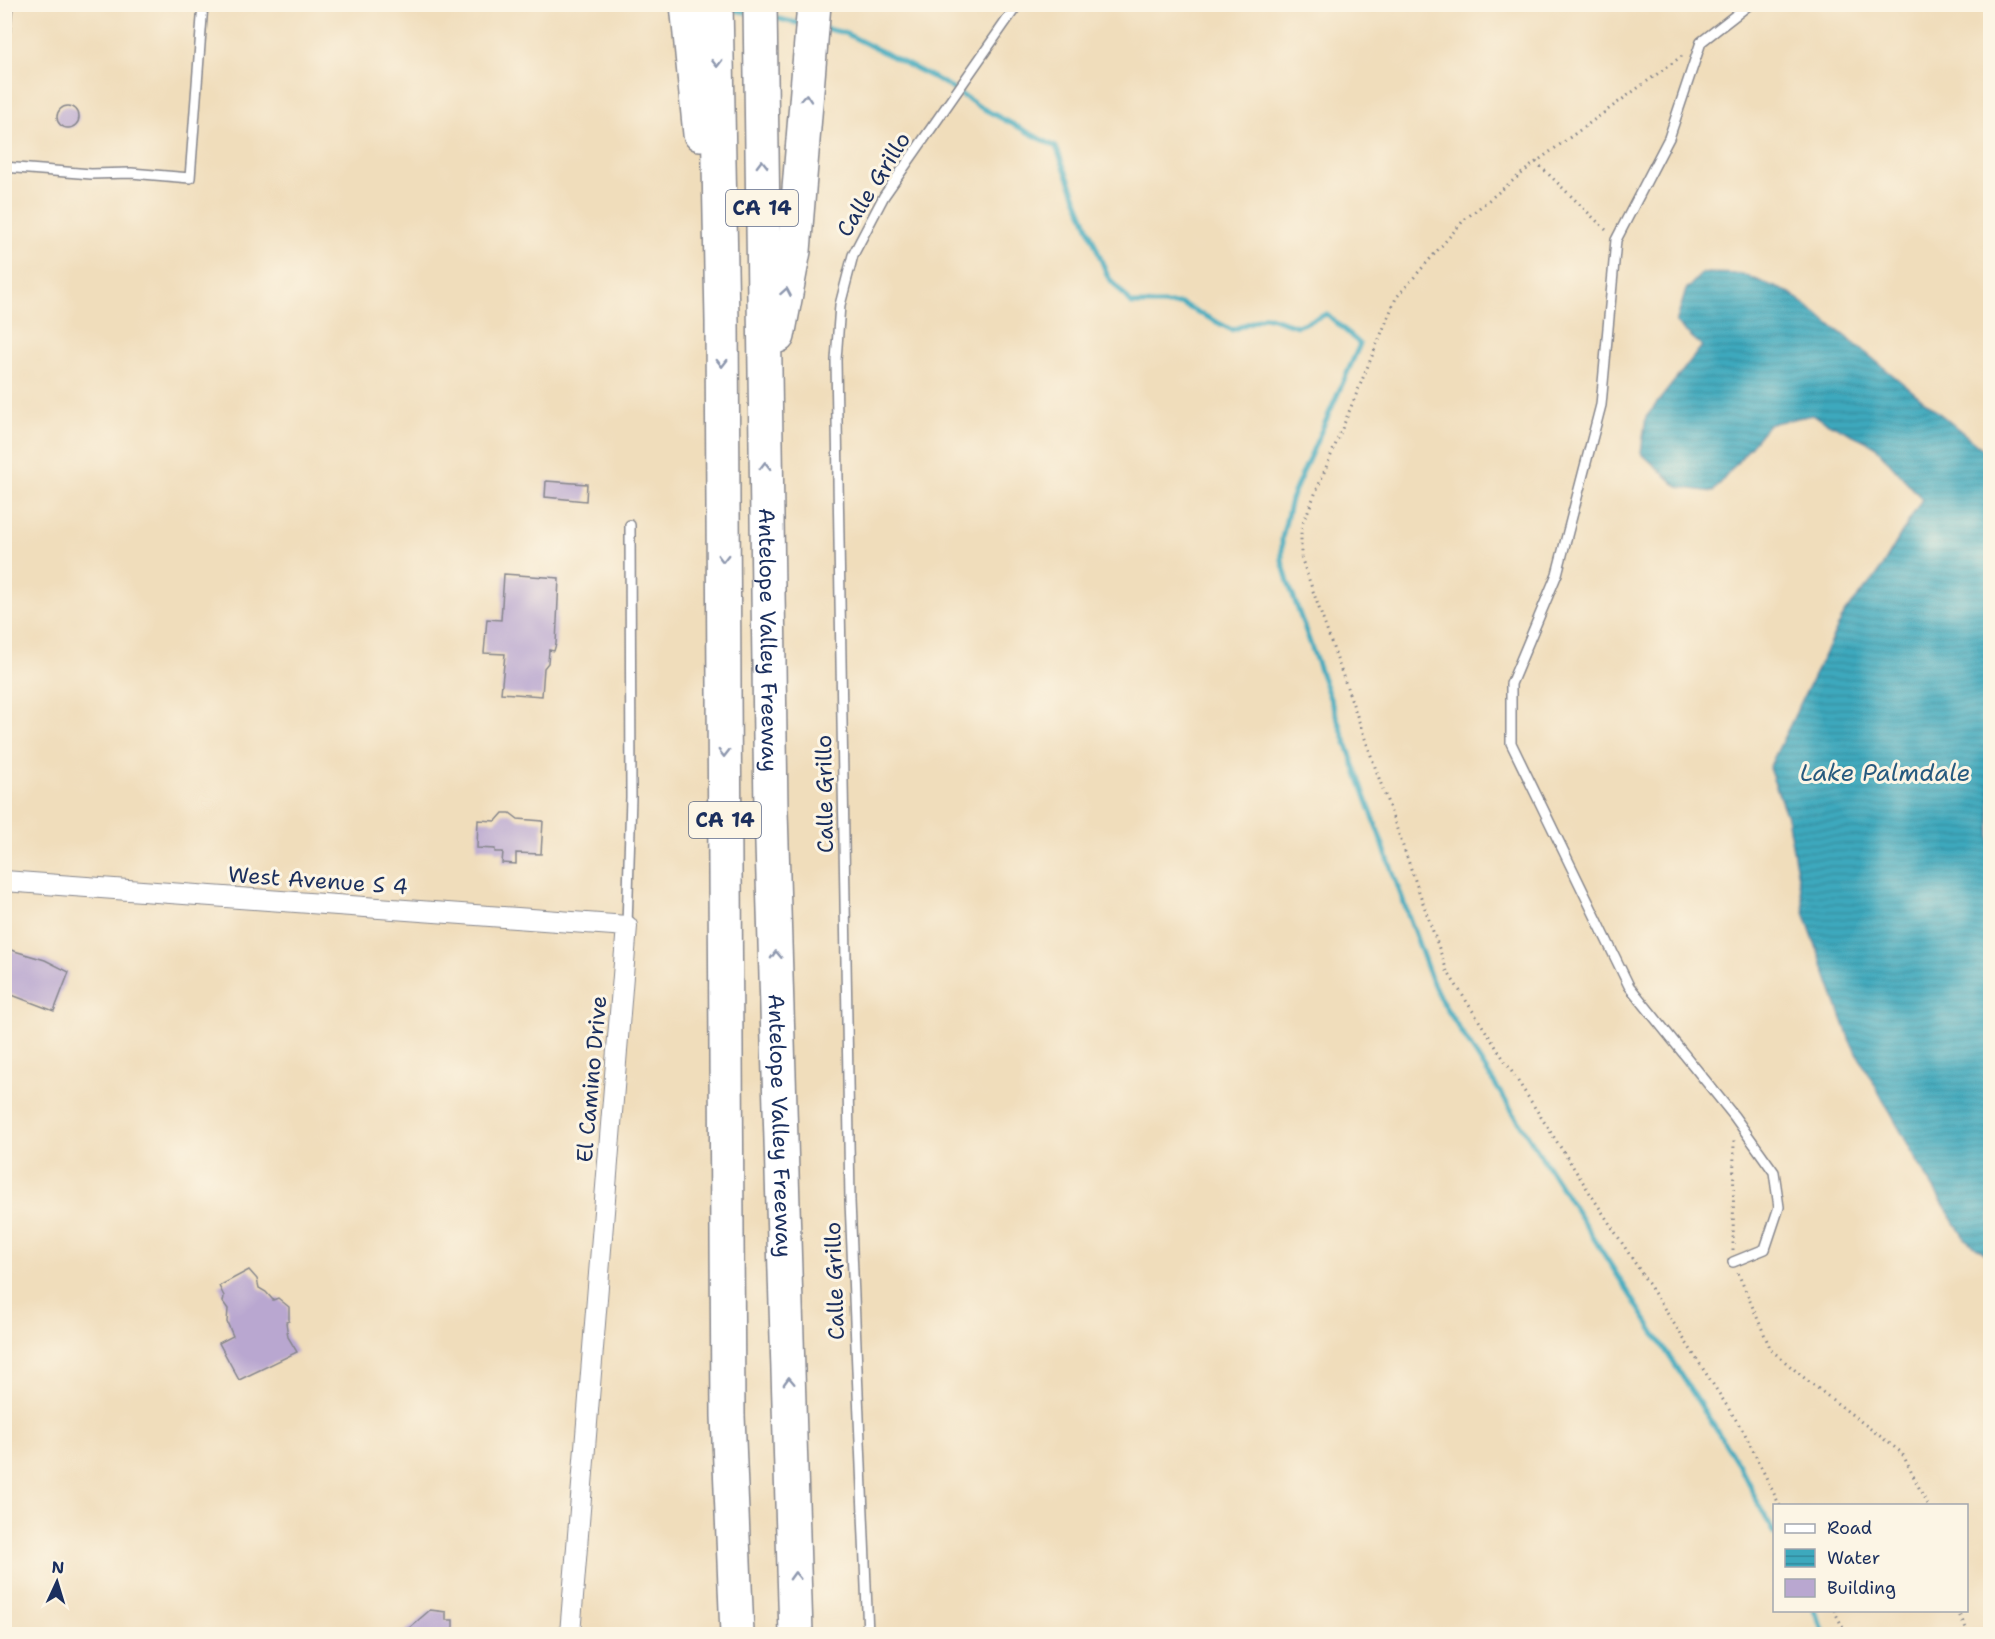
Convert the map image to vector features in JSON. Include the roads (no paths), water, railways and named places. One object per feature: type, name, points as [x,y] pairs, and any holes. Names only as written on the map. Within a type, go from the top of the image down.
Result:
[{"type":"highway","points":[[687,4],[701,152],[722,322]]},
{"type":"highway","name":"Antelope Valley Freeway","points":[[716,4],[722,322],[728,1416],[737,1635]]},
{"type":"highway","name":"Antelope Valley Freeway","points":[[760,4],[772,835],[796,1635]]},
{"type":"highway","points":[[765,412],[794,251],[814,4]]},
{"type":"street","name":"West Avenue S 4","points":[[4,881],[627,926]]},
{"type":"street","name":"El Camino Drive","points":[[570,1635],[627,926]]},
{"type":"lane","points":[[4,43],[8,4]]},
{"type":"lane","points":[[4,167],[91,174],[131,173],[190,178],[203,4]]},
{"type":"lane","name":"Calle Grillo","points":[[868,1635],[850,1201],[837,360],[840,305],[853,255],[884,195],[1018,4]]},
{"type":"lane","points":[[1733,1262],[1765,1249],[1779,1207],[1774,1172],[1734,1116],[1629,986],[1511,743],[1511,684],[1557,574],[1601,405],[1616,240],[1669,138],[1701,42],[1750,4]]},
{"type":"lane","name":"El Camino Drive","points":[[627,926],[631,797],[630,525]]},
{"type":"water","name":"Lake Palmdale","points":[[1702,273],[1742,274],[1790,293],[1990,455],[1990,1257],[1965,1239],[1923,1171],[1850,1041],[1805,915],[1787,817],[1769,768],[1845,612],[1877,575],[1922,499],[1874,445],[1812,415],[1769,424],[1713,492],[1678,487],[1641,453],[1646,417],[1702,346],[1676,323],[1686,290]]},
{"type":"waterway","points":[[726,8],[749,13]]},
{"type":"waterway","points":[[770,17],[802,24]]},
{"type":"waterway","points":[[823,28],[845,33],[942,82],[980,107],[1056,147],[1108,277],[1132,304],[1182,304],[1232,330],[1266,316],[1297,326],[1327,314],[1360,344],[1291,499],[1282,538],[1282,561],[1288,582],[1432,981],[1441,1000],[1739,1465],[1773,1532]]},
{"type":"waterway","points":[[1815,1612],[1826,1634]]}]
